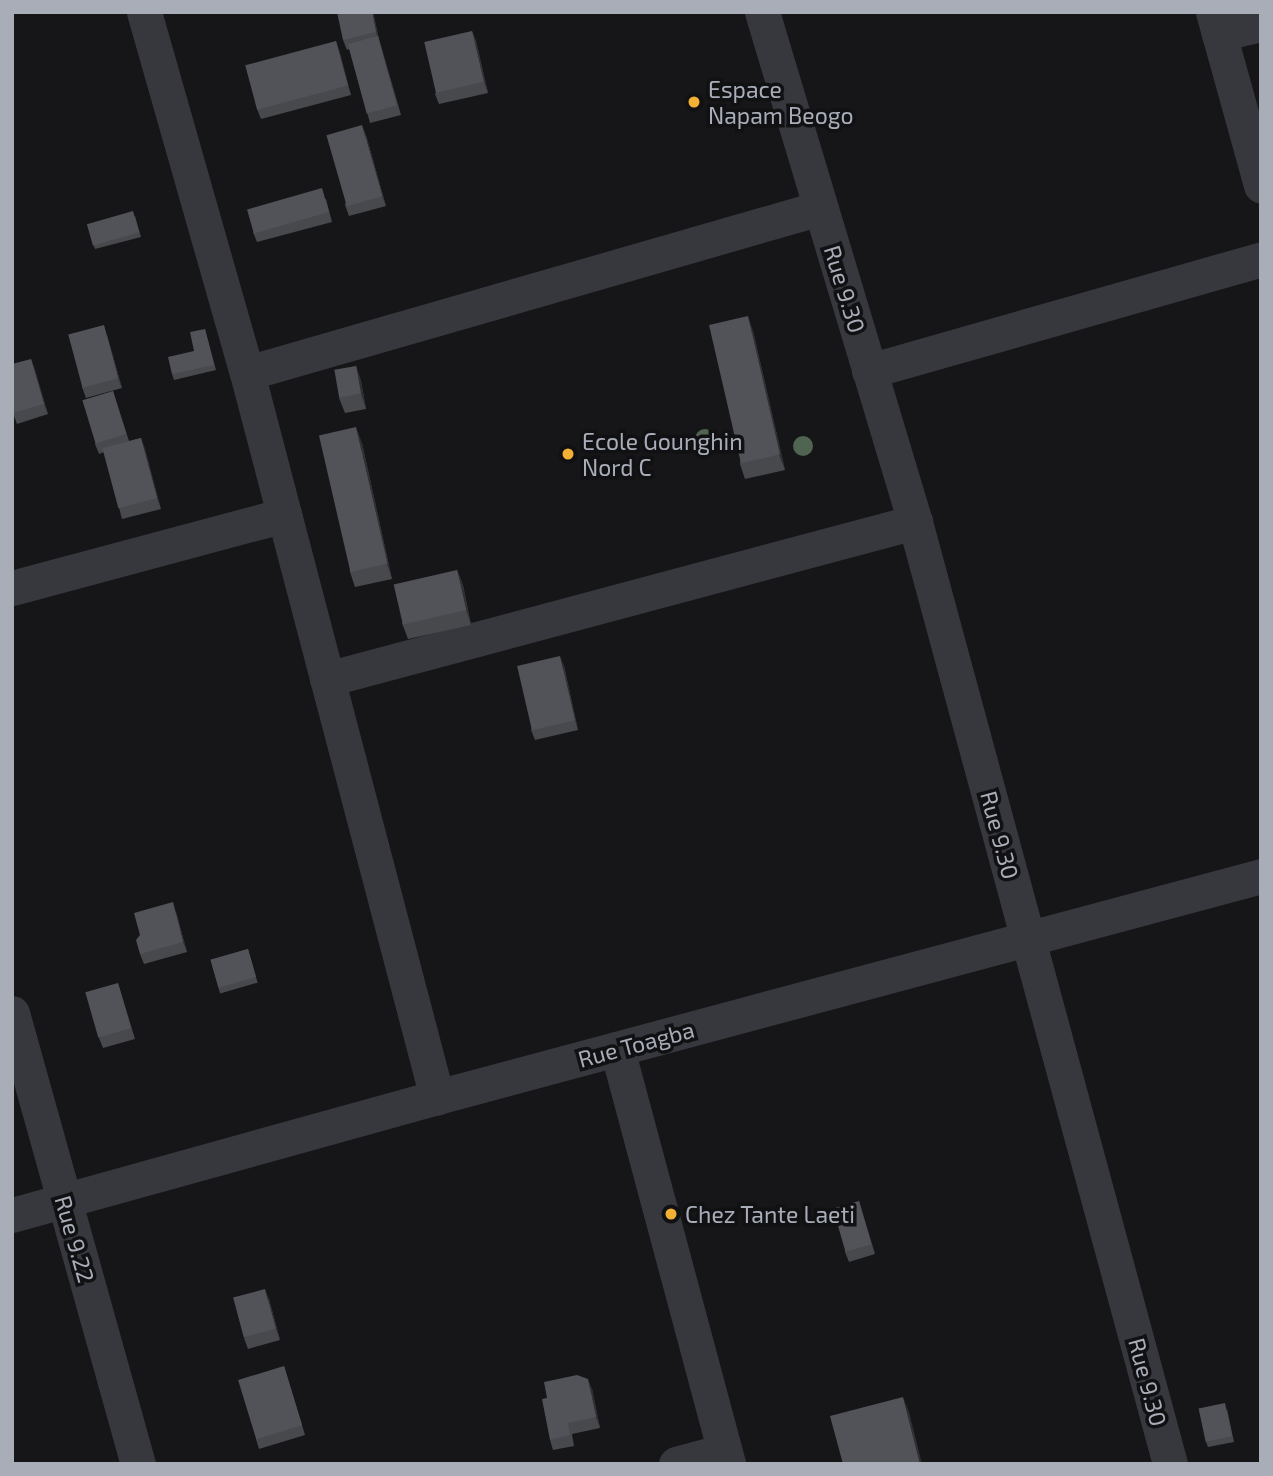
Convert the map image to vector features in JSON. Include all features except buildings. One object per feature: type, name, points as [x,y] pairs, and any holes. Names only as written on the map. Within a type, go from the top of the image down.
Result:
[{"type":"street","points":[[144,12],[247,373],[437,1097]]},
{"type":"street","points":[[247,373],[820,208],[762,12]]},
{"type":"street","points":[[1261,23],[1216,23],[1261,185]]},
{"type":"street","name":"Rue 9.30","points":[[820,208],[915,522],[1170,1464]]},
{"type":"street","points":[[869,371],[1261,259]]},
{"type":"street","points":[[12,588],[284,515]]},
{"type":"street","points":[[327,678],[915,522]]},
{"type":"street","name":"Rue Toagba","points":[[12,1215],[437,1097],[1261,876]]},
{"type":"street","name":"Rue 9.22","points":[[12,1013],[138,1464]]},
{"type":"street","points":[[617,1049],[726,1457],[676,1464]]},
{"type":"place","name":"Espace Napam Beogo","points":[[694,102]]},
{"type":"place","name":"Ecole Gounghin Nord C","points":[[568,454]]},
{"type":"place","name":"Chez Tante Laeti","points":[[671,1214]]}]
